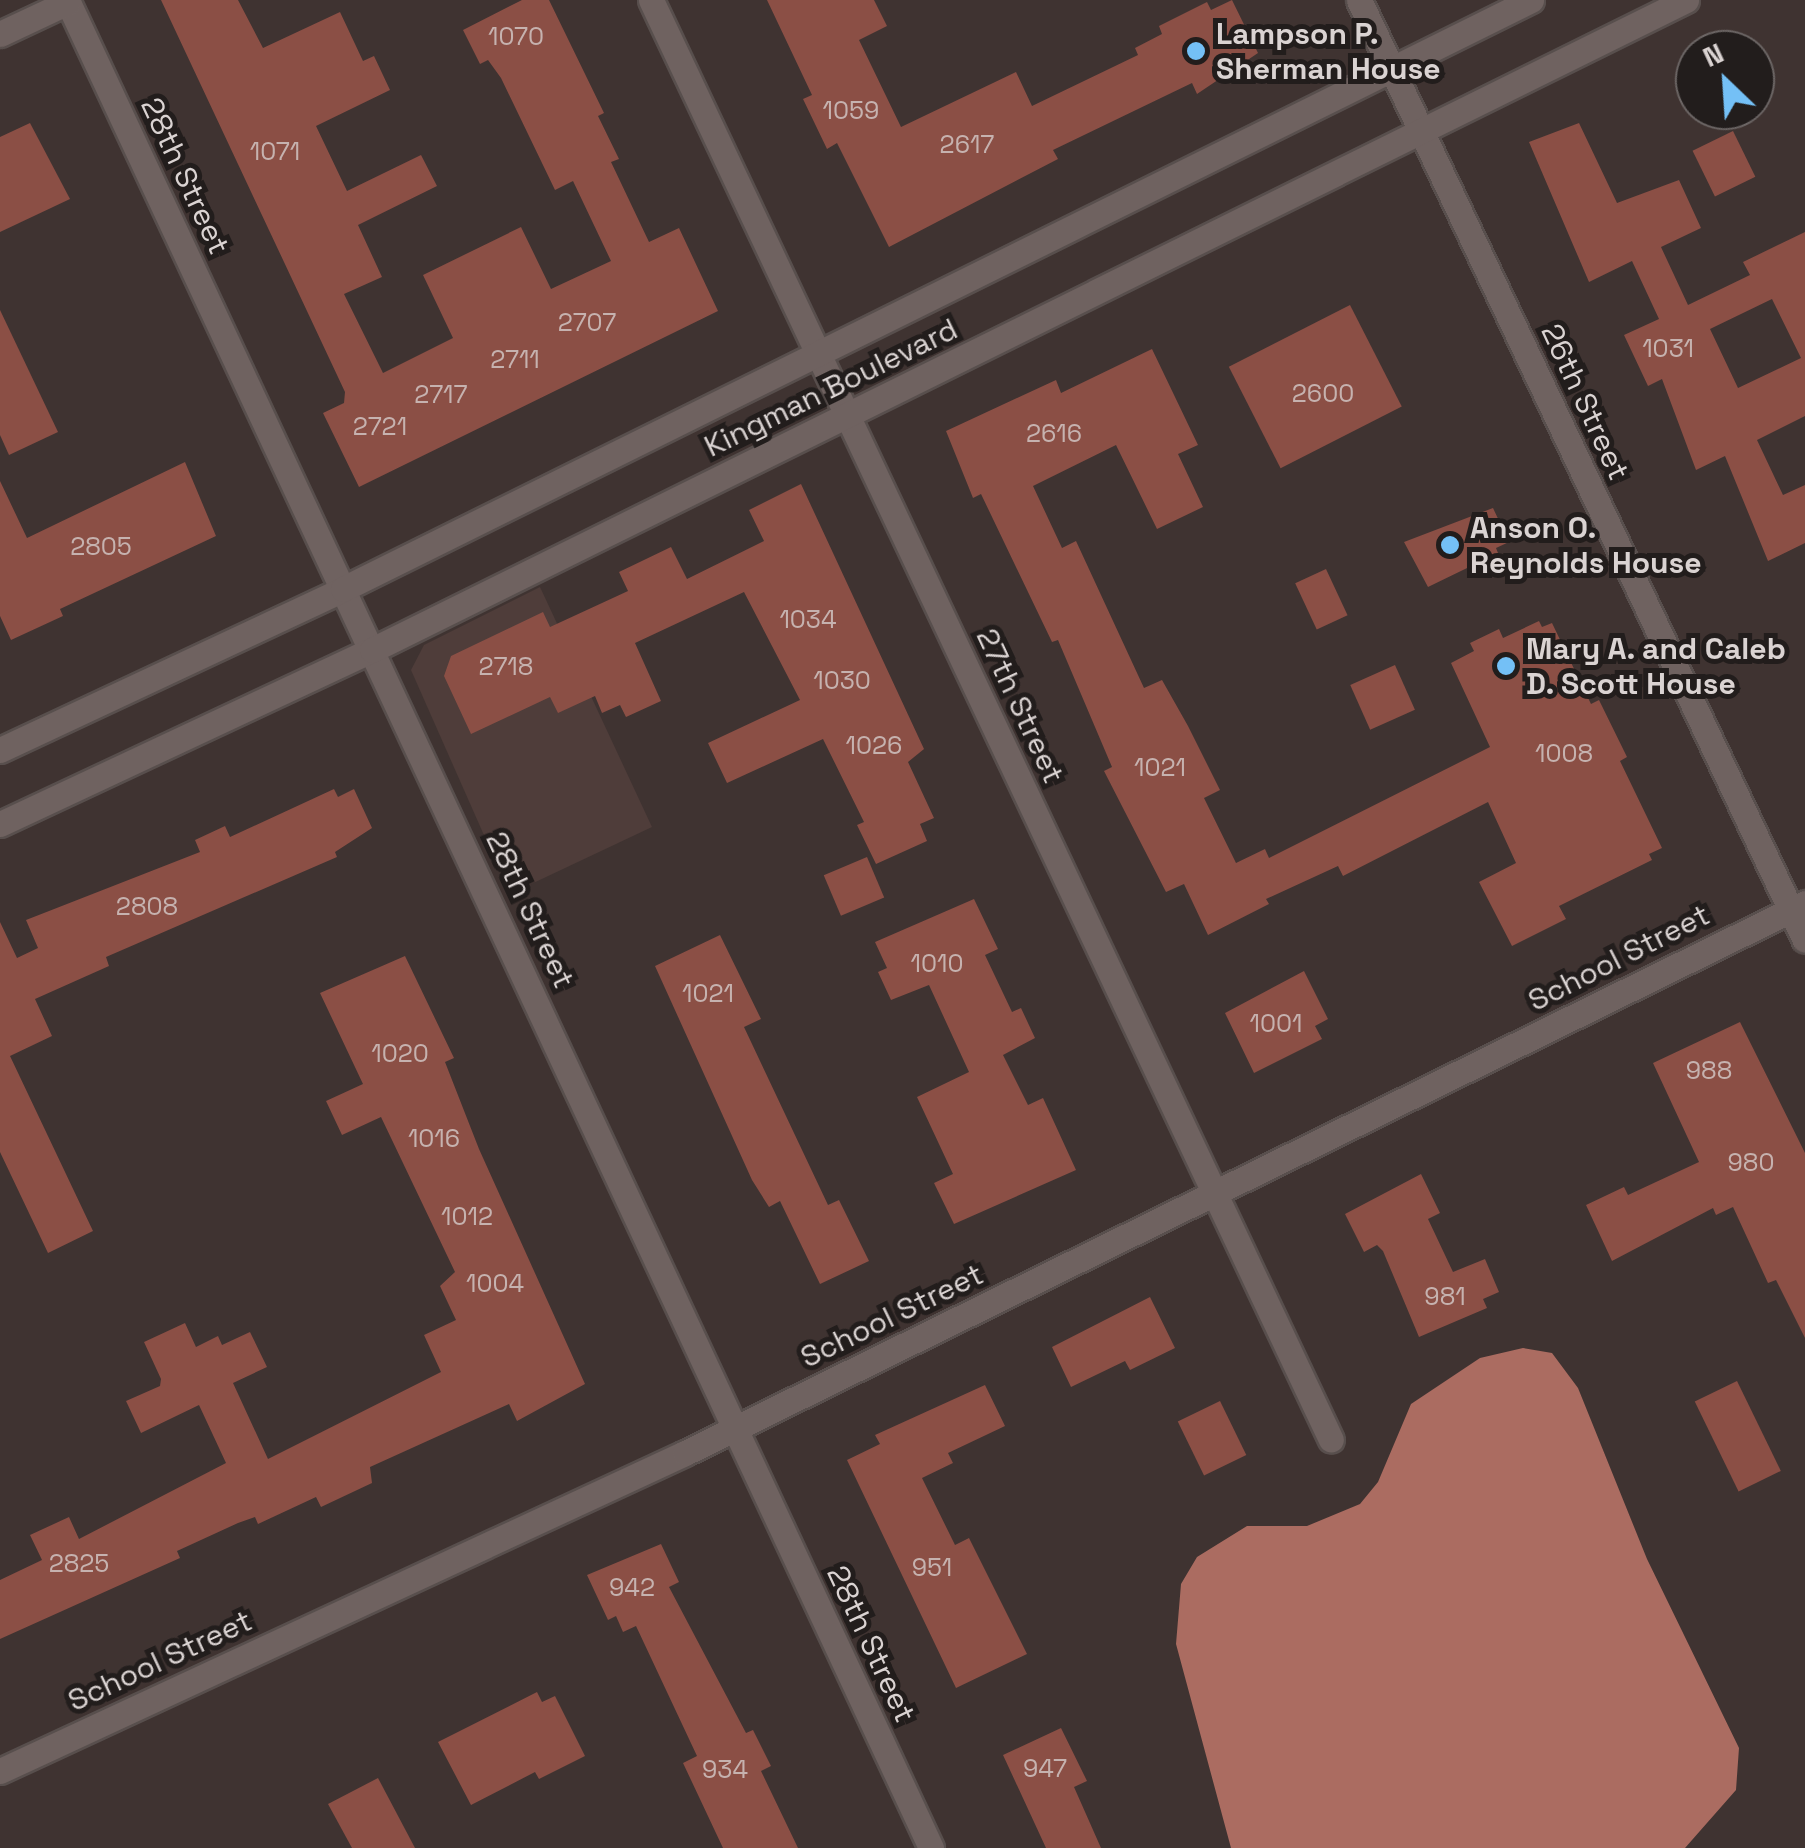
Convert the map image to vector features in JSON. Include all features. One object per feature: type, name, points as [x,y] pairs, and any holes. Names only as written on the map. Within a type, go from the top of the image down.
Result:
[{"type":"street","name":"27th Street","points":[[651,0],[1330,1440]]},
{"type":"street","name":"26th Street","points":[[1359,0],[1798,906],[1805,940]]},
{"type":"street","name":"Kingman Boulevard","points":[[0,750],[343,589],[1531,0]]},
{"type":"street","name":"Kingman Boulevard","points":[[0,824],[372,650],[1686,0]]},
{"type":"street","points":[[0,34],[68,1]]},
{"type":"street","name":"28th Street","points":[[68,1],[931,1848]]},
{"type":"street","name":"School Street","points":[[0,1771],[734,1429],[1798,906]]},
{"type":"shaded area","points":[[540,587],[652,827],[510,894],[411,670],[424,645]]},
{"type":"shaded area","points":[[1523,1348],[1552,1353],[1578,1388],[1647,1559],[1739,1748],[1736,1790],[1685,1848],[1231,1848],[1176,1644],[1181,1584],[1197,1557],[1247,1526],[1307,1526],[1360,1504],[1378,1482],[1411,1404],[1480,1358]]},
{"type":"building","points":[[161,0],[238,0],[263,48],[340,12],[363,61],[374,56],[390,90],[316,126],[347,191],[421,155],[437,186],[358,225],[382,277],[344,294],[383,373],[453,338],[423,275],[521,227],[551,289],[611,261],[573,181],[555,190],[501,78],[488,60],[480,64],[463,30],[522,0],[549,0],[604,113],[598,116],[619,159],[611,162],[649,242],[679,228],[718,311],[359,487],[323,413],[344,403],[345,392]]},
{"type":"building","points":[[767,0],[874,0],[887,26],[859,40],[901,127],[1016,72],[1032,106],[1138,55],[1135,48],[1162,34],[1159,26],[1207,2],[1211,10],[1232,0],[1258,53],[1197,94],[1192,83],[1053,150],[1058,159],[889,247],[837,143],[827,149],[803,99],[812,95]]},
{"type":"building","points":[[30,123],[70,199],[0,232],[0,137]]},
{"type":"building","points":[[1579,123],[1617,203],[1679,180],[1701,228],[1661,247],[1688,305],[1750,275],[1743,262],[1805,232],[1805,416],[1757,440],[1783,495],[1805,485],[1805,543],[1768,561],[1725,456],[1696,470],[1662,379],[1648,386],[1624,335],[1659,319],[1632,261],[1589,282],[1529,142]],"holes":[[[1772,299],[1801,358],[1738,388],[1710,329]]]},
{"type":"building","points":[[1733,131],[1755,177],[1715,197],[1693,151]]},
{"type":"building","points":[[1350,305],[1402,407],[1281,468],[1229,367]]},
{"type":"building","points":[[0,310],[58,432],[9,455],[0,435]]},
{"type":"building","points":[[1152,349],[1198,445],[1178,454],[1203,507],[1157,529],[1116,445],[1033,486],[1062,548],[1076,541],[1144,688],[1162,680],[1188,726],[1220,790],[1204,798],[1236,863],[1265,849],[1269,858],[1490,747],[1451,663],[1474,651],[1470,643],[1499,629],[1503,638],[1539,621],[1542,627],[1552,623],[1591,704],[1599,700],[1627,757],[1620,761],[1662,848],[1649,854],[1652,860],[1559,906],[1566,919],[1512,946],[1479,882],[1516,863],[1488,802],[1343,876],[1338,866],[1266,899],[1269,904],[1208,935],[1184,884],[1166,892],[1104,771],[1112,767],[1058,640],[1052,642],[981,494],[973,498],[946,431],[1056,380],[1061,393]]},
{"type":"building","points":[[185,462],[216,536],[60,609],[63,616],[11,640],[0,616],[0,481],[27,538]]},
{"type":"building","points":[[801,484],[924,749],[908,762],[934,818],[920,824],[927,841],[876,864],[857,825],[864,822],[823,739],[727,783],[708,743],[800,700],[744,592],[635,643],[661,701],[626,717],[620,705],[602,713],[595,696],[558,713],[550,697],[471,734],[444,676],[451,656],[543,612],[550,627],[628,591],[619,572],[671,547],[687,579],[764,541],[749,510]]},
{"type":"building","name":"Anson O. Reynolds House","points":[[1493,508],[1509,542],[1496,548],[1498,553],[1428,587],[1404,542]]},
{"type":"building","points":[[1326,569],[1348,615],[1317,630],[1295,583]]},
{"type":"building","points":[[1395,665],[1415,710],[1370,730],[1350,685]]},
{"type":"building","points":[[334,789],[338,797],[354,789],[372,828],[335,852],[337,857],[106,957],[109,966],[35,999],[52,1036],[10,1056],[93,1231],[48,1253],[0,1152],[0,922],[17,958],[38,948],[26,920],[200,852],[195,840],[225,826],[230,837]]},
{"type":"building","points":[[867,857],[884,898],[841,916],[824,875]]},
{"type":"building","points":[[974,899],[998,949],[985,955],[1012,1012],[1021,1008],[1035,1038],[1003,1055],[1028,1105],[1043,1098],[1076,1170],[954,1224],[934,1183],[953,1174],[917,1097],[969,1072],[929,985],[891,1000],[878,972],[887,968],[875,942]]},
{"type":"building","points":[[720,935],[761,1019],[744,1027],[828,1205],[839,1200],[869,1261],[820,1284],[780,1201],[769,1207],[752,1180],[655,966]]},
{"type":"building","points":[[405,956],[454,1058],[445,1062],[479,1149],[585,1384],[517,1421],[509,1404],[370,1467],[372,1483],[321,1507],[316,1497],[258,1524],[255,1517],[238,1523],[177,1551],[180,1558],[0,1639],[0,1580],[42,1560],[30,1535],[69,1517],[79,1539],[226,1463],[199,1405],[141,1433],[126,1401],[160,1386],[161,1379],[144,1342],[185,1323],[196,1347],[218,1336],[222,1345],[250,1332],[267,1367],[233,1383],[268,1459],[441,1372],[424,1335],[456,1320],[440,1286],[455,1272],[381,1117],[342,1135],[326,1101],[363,1084],[320,993]]},
{"type":"building","points":[[1304,971],[1328,1019],[1315,1026],[1322,1039],[1254,1073],[1225,1013]]},
{"type":"building","points":[[1740,1022],[1805,1153],[1805,1338],[1776,1280],[1768,1283],[1733,1207],[1716,1215],[1713,1208],[1612,1261],[1586,1205],[1624,1187],[1628,1195],[1699,1162],[1653,1063]]},
{"type":"building","points":[[1421,1174],[1440,1213],[1428,1219],[1453,1272],[1485,1259],[1499,1292],[1483,1299],[1487,1308],[1419,1337],[1383,1251],[1377,1245],[1364,1252],[1345,1214]]},
{"type":"building","points":[[1150,1297],[1175,1348],[1130,1370],[1125,1361],[1071,1387],[1052,1347]]},
{"type":"building","points":[[1737,1381],[1781,1471],[1739,1491],[1695,1402]]},
{"type":"building","points":[[985,1385],[1005,1426],[948,1453],[953,1463],[922,1478],[955,1545],[969,1538],[1027,1654],[956,1688],[847,1460],[880,1444],[875,1435]]},
{"type":"building","points":[[1220,1401],[1246,1455],[1204,1476],[1178,1422]]},
{"type":"building","points":[[661,1544],[679,1582],[669,1587],[746,1733],[753,1730],[771,1766],[761,1771],[798,1848],[723,1848],[683,1763],[697,1756],[636,1626],[623,1632],[616,1616],[608,1620],[587,1575]]},
{"type":"building","points":[[537,1692],[542,1702],[555,1696],[585,1756],[539,1779],[535,1772],[471,1805],[438,1742]]},
{"type":"building","points":[[1061,1728],[1087,1781],[1074,1787],[1101,1848],[1046,1848],[1003,1755]]},
{"type":"building","points":[[378,1778],[415,1848],[352,1848],[328,1804]]},
{"type":"place","name":"Lampson P. Sherman House","points":[[1196,51]]},
{"type":"place","name":"Anson O. Reynolds House","points":[[1450,545]]},
{"type":"place","name":"Mary A. and Caleb D. Scott House","points":[[1506,666]]}]
